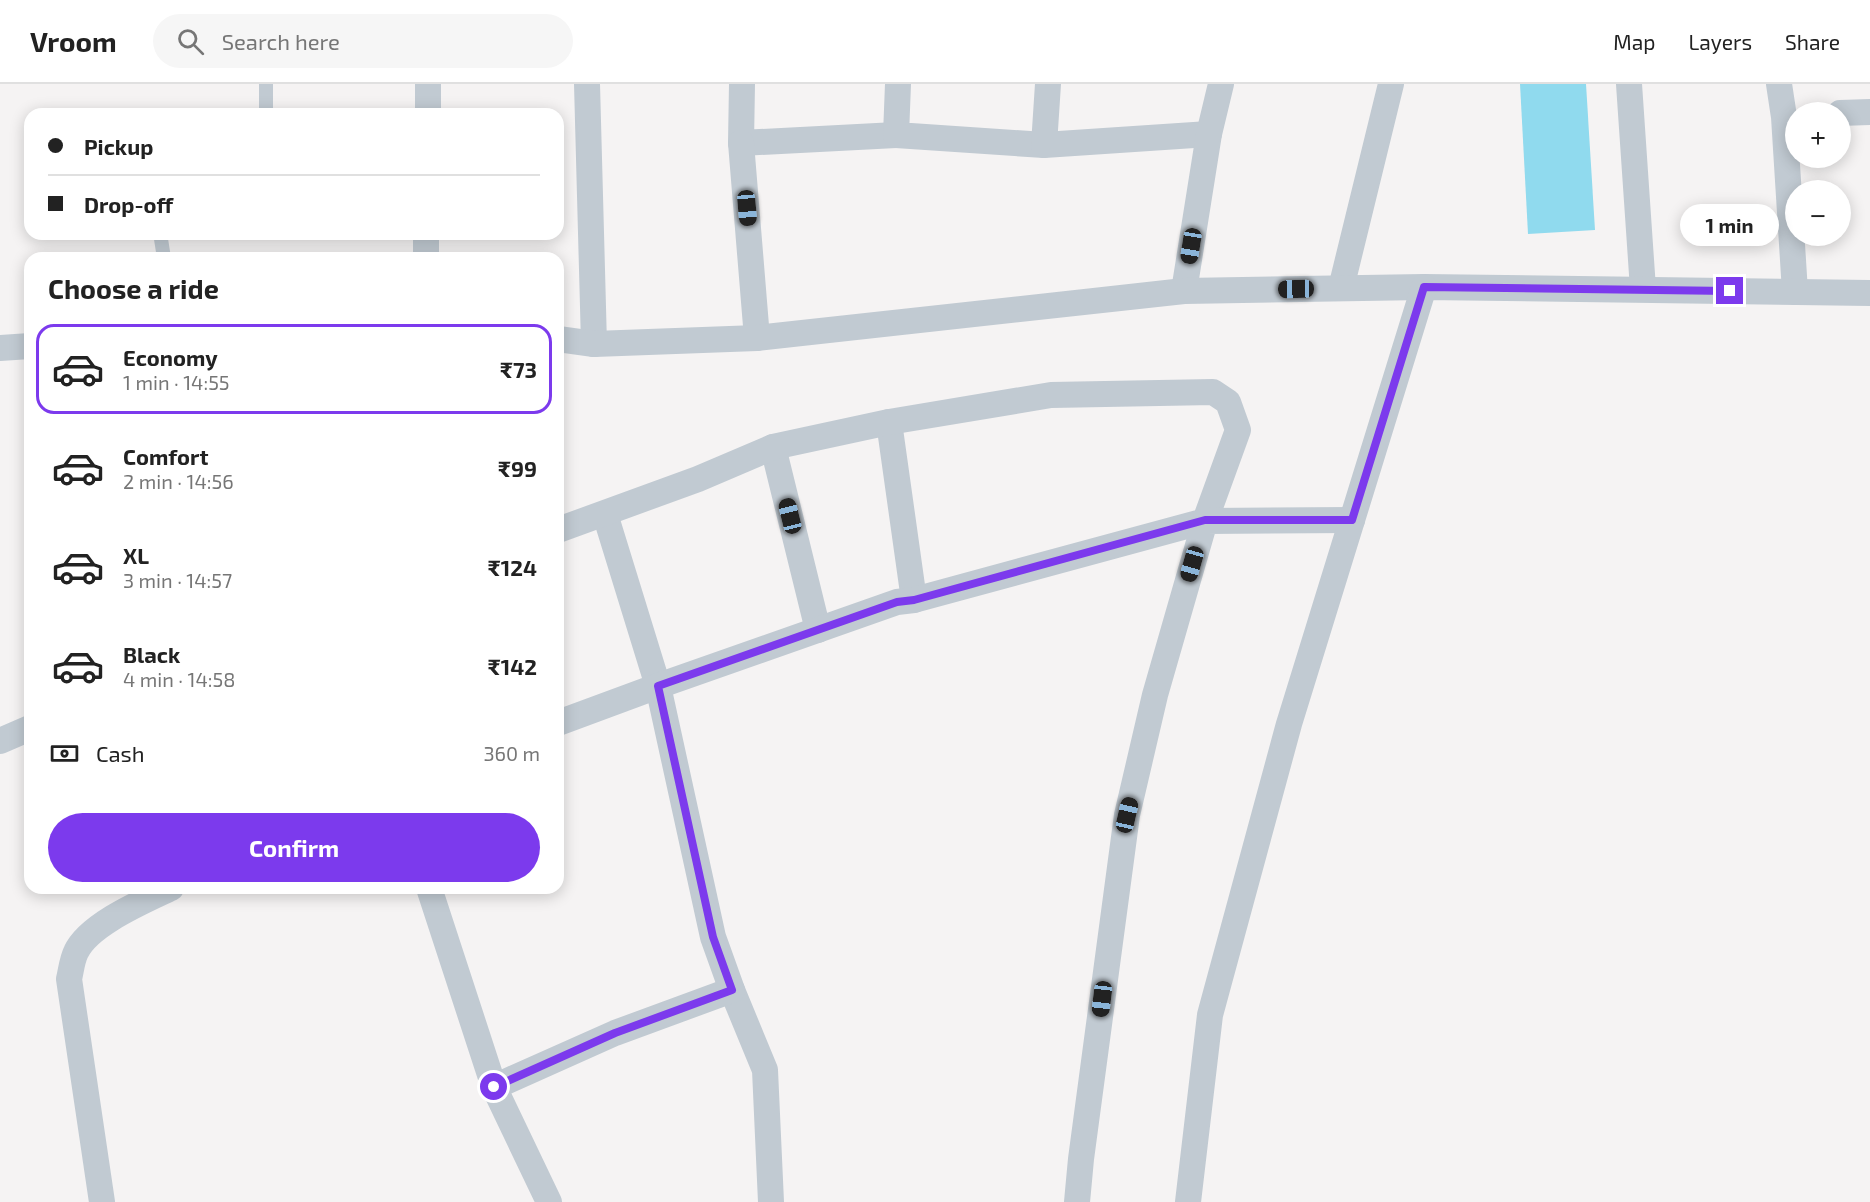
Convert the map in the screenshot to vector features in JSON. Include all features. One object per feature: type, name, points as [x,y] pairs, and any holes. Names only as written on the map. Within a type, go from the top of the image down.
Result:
[{"type":"street","points":[[428,84],[428,108]]},
{"type":"street","points":[[587,84],[594,344]]},
{"type":"street","points":[[742,84],[741,143],[758,338]]},
{"type":"street","points":[[896,135],[898,84]]},
{"type":"street","points":[[1044,145],[1047,84]]},
{"type":"street","points":[[1184,291],[1209,134],[1221,84]]},
{"type":"street","points":[[1341,288],[1391,84]]},
{"type":"street","points":[[1629,84],[1643,289]]},
{"type":"street","points":[[1779,84],[1785,102]]},
{"type":"street","points":[[1851,113],[1870,112]]},
{"type":"street","points":[[741,143],[896,135],[1044,145],[1209,134]]},
{"type":"street","points":[[1791,168],[1795,292]]},
{"type":"street","points":[[564,340],[594,344],[758,338],[1184,291],[1404,287],[1870,292]]},
{"type":"street","points":[[1188,1202],[1210,1015],[1289,724],[1352,520],[1404,287]]},
{"type":"street","points":[[0,348],[24,346]]},
{"type":"street","points":[[564,528],[698,479],[773,447],[889,422],[1051,395],[1213,392],[1228,402],[1238,430],[1205,520],[1155,695],[1127,815],[1077,1202]]},
{"type":"street","points":[[889,422],[914,600]]},
{"type":"street","points":[[773,447],[818,630]]},
{"type":"street","points":[[605,514],[658,686],[713,937],[765,1070],[771,1202]]},
{"type":"street","points":[[564,721],[897,602],[914,600],[1205,520],[1352,520]]},
{"type":"street","points":[[0,741],[24,731]]},
{"type":"street","points":[[102,1202],[69,980],[76,952],[95,930],[132,906],[158,894]]},
{"type":"street","points":[[431,894],[494,1087],[549,1202]]},
{"type":"street","points":[[494,1087],[615,1033],[732,990]]},
{"type":"lane","points":[[266,84],[266,108]]},
{"type":"water","points":[[1520,84],[1586,84],[1595,230],[1528,234]]},
{"type":"route","points":[[494,1087],[615,1033],[732,990],[713,937],[658,686],[897,602],[914,600],[1205,520],[1352,520],[1424,287],[1730,291]]}]
